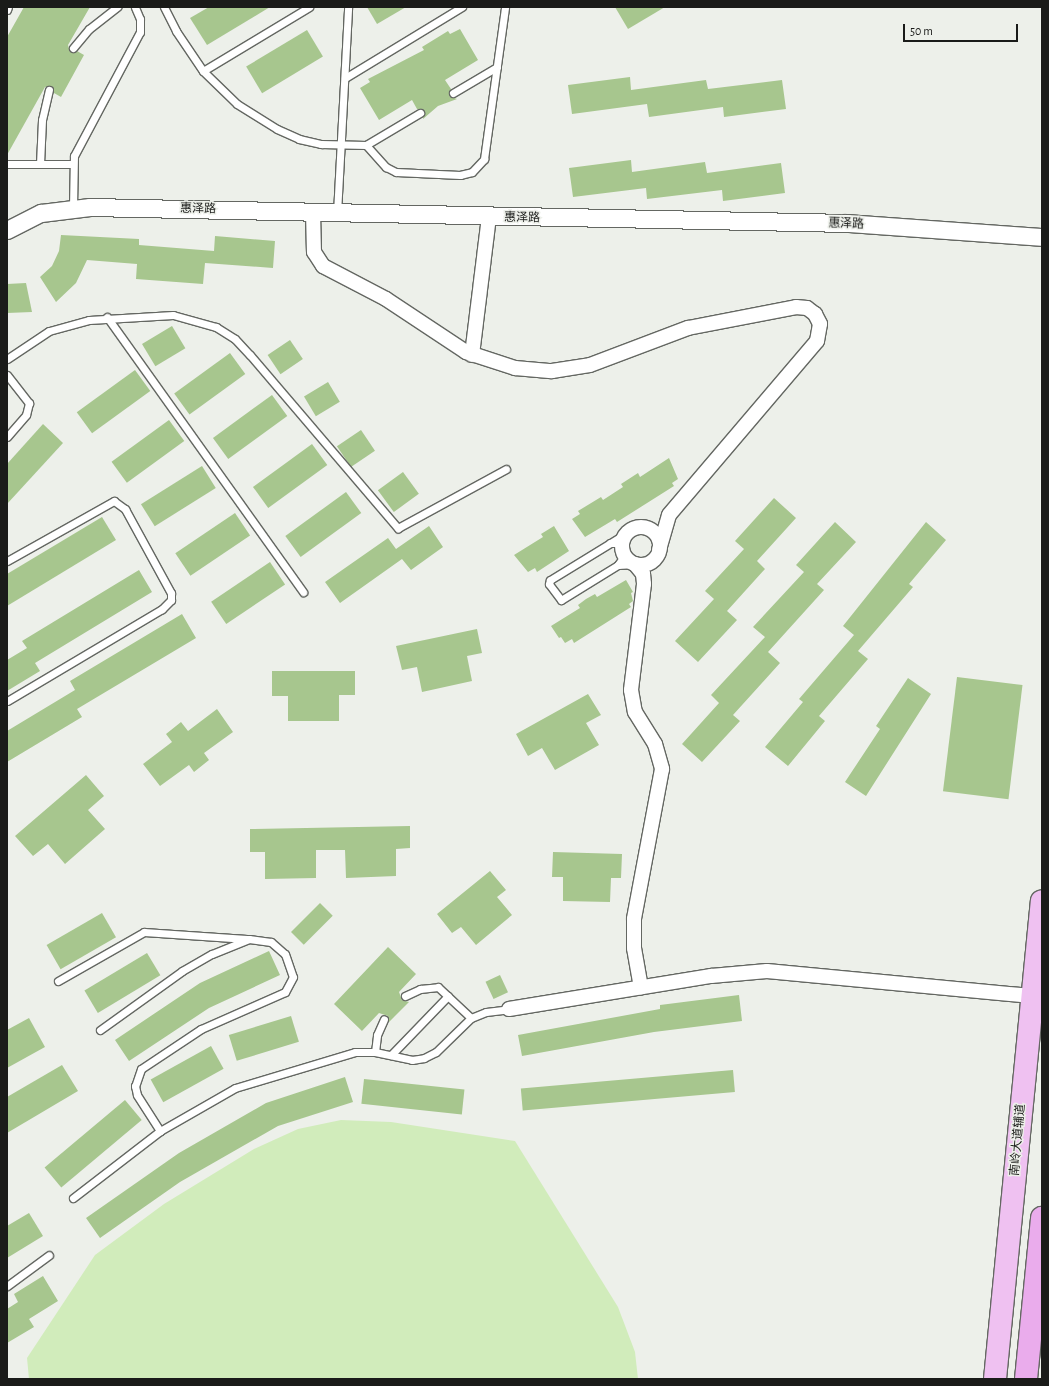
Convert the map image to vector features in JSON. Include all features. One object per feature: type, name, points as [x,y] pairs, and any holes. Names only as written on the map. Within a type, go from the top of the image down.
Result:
[{"type":"highway","points":[[1026,1379],[1042,1218]]},
{"type":"main road","name":"南岭大道辅道","points":[[995,1379],[1042,901]]},
{"type":"street","name":"惠泽路","points":[[7,230],[41,213],[73,207],[490,217],[848,223],[1042,237]]},
{"type":"street","points":[[313,212],[314,252],[323,266],[386,299],[472,355],[515,368],[571,369],[608,359],[688,328],[796,306],[811,310],[820,324],[817,340],[669,515],[658,553],[644,584]]},
{"type":"street","points":[[472,355],[490,217]]},
{"type":"street","points":[[641,987],[634,948],[634,919],[662,777],[658,752],[639,721],[630,690],[644,584],[643,574],[622,551],[623,540],[634,529],[669,515]]},
{"type":"street","points":[[634,529],[654,532],[658,553]]},
{"type":"street","points":[[635,564],[647,564],[658,553]]},
{"type":"street","points":[[509,1009],[718,975],[795,972],[1032,996]]},
{"type":"lane","points":[[72,48],[89,29],[117,7]]},
{"type":"lane","points":[[73,207],[73,164],[77,147],[140,32],[140,19],[135,7]]},
{"type":"lane","points":[[203,71],[309,7]]},
{"type":"lane","points":[[337,213],[348,7]]},
{"type":"lane","points":[[344,78],[462,7]]},
{"type":"lane","points":[[366,145],[386,167],[396,172],[460,175],[472,172],[481,164],[485,153],[505,7]]},
{"type":"lane","points":[[167,8],[203,71],[237,104],[277,129],[299,139],[341,145],[366,145],[420,113]]},
{"type":"lane","points":[[453,93],[497,67]]},
{"type":"lane","points":[[40,164],[42,120],[49,90]]},
{"type":"lane","points":[[7,164],[73,164]]},
{"type":"lane","points":[[7,359],[49,331],[107,317],[173,315],[216,327],[235,340],[398,528],[506,469]]},
{"type":"lane","points":[[107,317],[303,592]]},
{"type":"lane","points":[[7,375],[29,403],[26,415],[7,436]]},
{"type":"lane","points":[[7,561],[114,501],[125,510],[171,593],[171,600],[162,609],[7,701]]},
{"type":"lane","points":[[634,529],[550,580],[550,586],[561,600],[618,565],[635,564]]},
{"type":"lane","points":[[608,544],[617,543],[622,551],[618,565]]},
{"type":"lane","points":[[58,981],[144,932],[249,939],[271,942],[279,947],[292,969],[291,985],[275,998],[201,1029],[141,1069],[135,1086],[137,1095],[160,1131]]},
{"type":"lane","points":[[100,1030],[191,964],[249,939]]},
{"type":"lane","points":[[405,996],[434,986],[448,996],[471,1018]]},
{"type":"lane","points":[[391,1055],[448,996]]},
{"type":"lane","points":[[73,1198],[160,1131],[235,1088],[354,1052],[375,1052],[412,1060],[430,1056],[471,1018],[486,1012],[509,1009]]},
{"type":"lane","points":[[375,1052],[384,1019]]},
{"type":"lane","points":[[7,1286],[49,1255]]},
{"type":"green space","points":[[341,1120],[391,1122],[515,1141],[618,1307],[635,1352],[638,1379],[29,1379],[27,1358],[95,1255],[164,1204],[254,1149],[298,1129]]},
{"type":"building","points":[[24,7],[90,7],[68,45],[70,52],[77,51],[84,55],[61,97],[54,93],[52,86],[45,87],[7,155],[7,37]]},
{"type":"building","points":[[209,7],[270,7],[207,45],[190,18]]},
{"type":"building","points":[[367,7],[406,7],[377,24]]},
{"type":"building","points":[[615,7],[665,7],[628,29]]},
{"type":"building","points":[[460,29],[478,60],[445,80],[451,89],[449,96],[457,99],[438,106],[423,119],[424,110],[417,109],[412,100],[379,120],[360,88],[370,82],[368,79],[424,50],[422,47],[448,31],[450,34]]},
{"type":"building","points":[[307,30],[323,57],[262,93],[246,67]]},
{"type":"building","points":[[630,77],[631,90],[706,80],[708,89],[782,80],[786,109],[724,117],[723,107],[649,117],[647,104],[572,114],[568,85]]},
{"type":"building","points":[[631,160],[632,172],[705,162],[707,173],[781,163],[785,193],[723,201],[722,190],[647,199],[646,188],[573,197],[569,168]]},
{"type":"building","points":[[61,235],[139,239],[139,245],[214,251],[215,236],[275,241],[273,268],[205,263],[203,284],[136,279],[137,264],[87,260],[76,283],[56,302],[40,277],[52,266],[59,251]]},
{"type":"building","points":[[26,283],[32,312],[7,313],[7,284]]},
{"type":"building","points":[[172,326],[185,348],[155,366],[142,344]]},
{"type":"building","points":[[290,340],[303,359],[280,374],[268,355]]},
{"type":"building","points":[[230,353],[245,374],[189,415],[174,394]]},
{"type":"building","points":[[135,370],[150,391],[92,433],[77,412]]},
{"type":"building","points":[[328,382],[340,402],[316,416],[304,396]]},
{"type":"building","points":[[272,395],[287,416],[228,459],[213,438]]},
{"type":"building","points":[[169,420],[184,441],[127,483],[112,462]]},
{"type":"building","points":[[43,424],[63,443],[7,504],[7,464]]},
{"type":"building","points":[[361,430],[375,451],[351,467],[337,446]]},
{"type":"building","points":[[312,444],[327,465],[268,508],[253,487]]},
{"type":"building","points":[[669,458],[678,479],[672,483],[674,486],[617,522],[615,519],[585,537],[572,519],[580,514],[578,511],[601,497],[603,500],[623,487],[621,484],[638,473],[640,477]]},
{"type":"building","points":[[202,466],[216,488],[155,526],[141,504]]},
{"type":"building","points":[[403,472],[419,494],[394,512],[378,490]]},
{"type":"building","points":[[346,492],[361,513],[301,557],[285,536]]},
{"type":"building","points":[[774,498],[796,518],[757,561],[765,569],[727,611],[737,620],[698,662],[675,641],[714,599],[705,591],[744,549],[735,541]]},
{"type":"building","points":[[235,513],[250,535],[190,576],[175,553]]},
{"type":"building","points":[[102,517],[116,540],[7,606],[7,574]]},
{"type":"building","points":[[835,522],[856,542],[817,584],[824,590],[768,652],[780,663],[733,715],[740,721],[702,762],[682,744],[719,703],[711,695],[765,637],[753,627],[804,572],[796,565]]},
{"type":"building","points":[[926,522],[946,540],[909,584],[913,587],[858,651],[868,659],[819,716],[825,721],[788,766],[765,747],[803,702],[799,699],[854,635],[843,626]]},
{"type":"building","points":[[429,526],[443,547],[411,570],[402,559],[340,603],[325,582],[388,538],[396,549]]},
{"type":"building","points":[[554,526],[569,551],[537,572],[535,568],[528,572],[514,555],[543,537],[541,534]]},
{"type":"building","points":[[270,562],[285,584],[226,624],[211,602]]},
{"type":"building","points":[[139,570],[152,592],[35,663],[40,671],[7,691],[7,660],[27,648],[22,641]]},
{"type":"building","points":[[626,580],[633,592],[631,593],[633,601],[629,604],[631,607],[574,643],[572,639],[565,643],[561,637],[559,638],[551,626],[580,608],[578,605],[586,599],[595,594],[597,597]]},
{"type":"building","points":[[182,614],[196,638],[77,709],[82,717],[7,762],[7,731],[75,690],[70,681]]},
{"type":"building","points":[[477,629],[482,653],[467,656],[472,681],[422,692],[417,667],[402,670],[396,646]]},
{"type":"building","points":[[272,671],[355,671],[355,695],[339,695],[339,721],[288,721],[288,696],[272,696]]},
{"type":"building","points":[[957,677],[1023,685],[1008,799],[943,791]]},
{"type":"building","points":[[908,678],[931,694],[866,796],[845,782],[880,729],[876,726]]},
{"type":"building","points":[[588,694],[601,715],[586,723],[599,745],[555,770],[542,748],[528,756],[516,734]]},
{"type":"building","points":[[217,709],[233,732],[204,753],[209,760],[194,772],[189,765],[160,786],[143,764],[172,742],[166,734],[181,722],[188,731]]},
{"type":"building","points":[[86,775],[104,796],[88,810],[105,829],[65,864],[48,844],[33,856],[15,836]]},
{"type":"building","points":[[410,826],[410,848],[396,849],[396,876],[346,878],[345,850],[316,850],[316,878],[265,879],[265,852],[250,852],[250,829]]},
{"type":"building","points":[[553,852],[622,854],[621,878],[611,878],[610,902],[563,901],[563,877],[552,877]]},
{"type":"building","points":[[490,871],[506,890],[497,897],[512,915],[476,945],[461,927],[452,933],[437,914]]},
{"type":"building","points":[[320,903],[333,916],[304,945],[291,932]]},
{"type":"building","points":[[102,913],[116,937],[61,969],[47,945]]},
{"type":"building","points":[[388,947],[416,974],[399,992],[402,1000],[409,1002],[389,1022],[388,1016],[379,1013],[362,1031],[334,1004]]},
{"type":"building","points":[[269,951],[280,975],[209,1008],[129,1061],[115,1040],[200,983]]},
{"type":"building","points":[[147,953],[160,975],[98,1013],[84,991]]},
{"type":"building","points":[[500,975],[508,992],[494,999],[485,982]]},
{"type":"building","points":[[739,995],[742,1021],[654,1032],[522,1056],[518,1035],[660,1009],[660,1005]]},
{"type":"building","points":[[291,1016],[299,1042],[237,1061],[229,1035]]},
{"type":"building","points":[[29,1018],[45,1047],[7,1068],[7,1030]]},
{"type":"building","points":[[211,1046],[224,1069],[163,1102],[151,1079]]},
{"type":"building","points":[[62,1065],[78,1091],[7,1133],[7,1097]]},
{"type":"building","points":[[733,1070],[735,1092],[523,1110],[521,1089]]},
{"type":"building","points":[[345,1077],[353,1102],[278,1126],[180,1182],[100,1238],[86,1218],[179,1153],[266,1103]]},
{"type":"building","points":[[364,1079],[464,1090],[462,1114],[361,1104]]},
{"type":"building","points":[[125,1100],[142,1120],[61,1187],[45,1167]]},
{"type":"building","points":[[29,1213],[43,1236],[7,1258],[7,1226]]},
{"type":"building","points":[[43,1276],[58,1301],[29,1319],[34,1327],[7,1343],[7,1309],[18,1302],[14,1294]]}]
